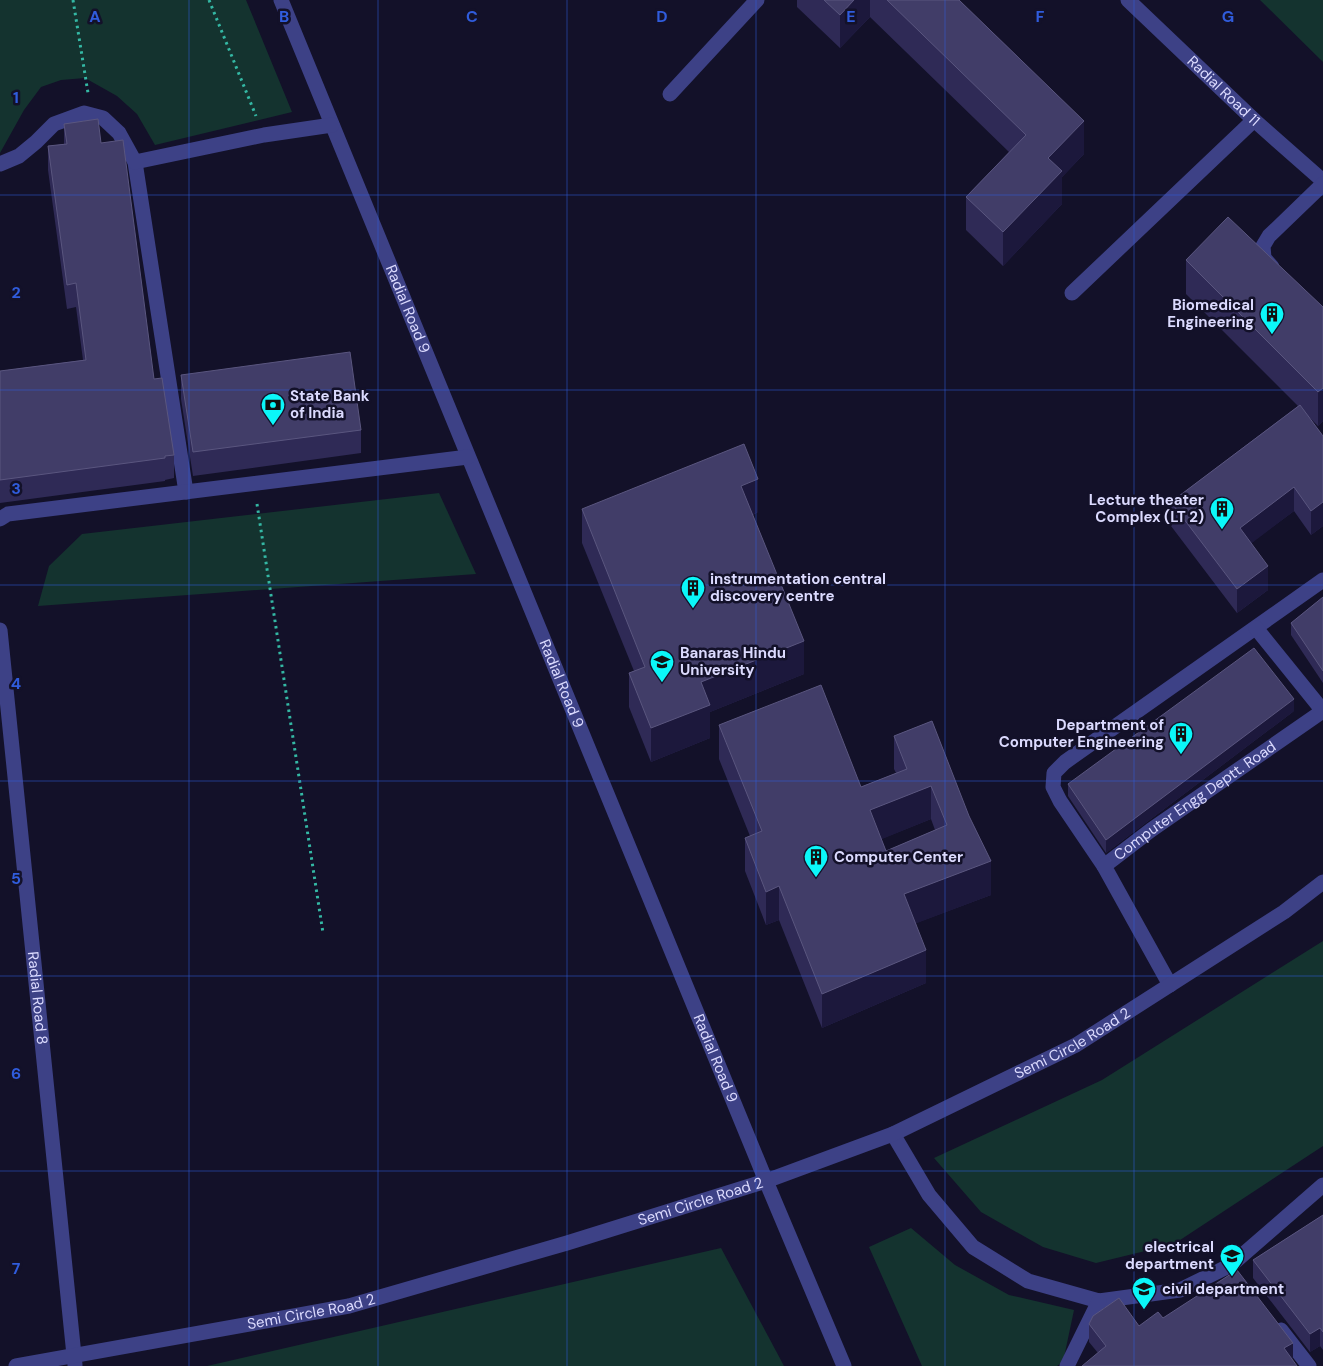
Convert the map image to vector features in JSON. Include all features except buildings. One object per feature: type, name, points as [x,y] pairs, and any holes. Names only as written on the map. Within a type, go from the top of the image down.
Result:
[{"type":"lane","name":"Radial Road 9","points":[[281,0],[766,1181],[844,1366]]},
{"type":"lane","points":[[670,94],[757,0]]},
{"type":"lane","name":"Radial Road 11","points":[[1128,0],[1254,120],[1323,182]]},
{"type":"lane","points":[[0,164],[19,156],[54,124],[84,113],[103,118],[119,133],[135,162],[186,492]]},
{"type":"lane","points":[[1072,293],[1254,120]]},
{"type":"lane","points":[[135,162],[264,135],[332,124]]},
{"type":"lane","points":[[1283,278],[1264,258],[1263,246],[1269,236],[1323,182]]},
{"type":"lane","points":[[0,519],[8,514],[468,457]]},
{"type":"lane","points":[[1104,866],[1060,801],[1053,787],[1054,773],[1065,762],[1323,580]]},
{"type":"lane","points":[[1256,628],[1323,711]]},
{"type":"lane","name":"Radial Road 8","points":[[0,630],[75,1361]]},
{"type":"lane","name":"Computer Engg Deptt. Road","points":[[1170,985],[1104,866],[1150,830],[1323,711]]},
{"type":"lane","name":"Semi Circle Road 2","points":[[16,1366],[75,1361],[349,1306],[567,1243],[766,1181],[892,1134],[1076,1045],[1284,912],[1323,882]]},
{"type":"lane","points":[[892,1134],[929,1195],[973,1247],[1028,1281],[1099,1301],[1180,1290],[1231,1265],[1323,1185]]},
{"type":"lane","points":[[1231,1265],[1242,1279]]},
{"type":"lane","points":[[1067,1366],[1099,1301]]},
{"type":"lane","points":[[1270,1316],[1309,1366]]},
{"type":"path","points":[[73,0],[91,115]]},
{"type":"path","points":[[209,0],[264,135]]},
{"type":"path","points":[[254,483],[323,933]]},
{"type":"green space","points":[[0,0],[246,0],[292,112],[155,145],[137,114],[117,96],[85,78],[61,80],[41,87],[24,110],[0,153]]},
{"type":"green space","points":[[1260,0],[1323,0],[1323,62]]},
{"type":"green space","points":[[439,493],[476,574],[38,606],[49,566],[82,534]]},
{"type":"green space","points":[[1323,941],[1323,1146],[1174,1244],[1096,1263],[1043,1247],[981,1212],[934,1158],[1102,1080]]},
{"type":"green space","points":[[911,1228],[955,1265],[1009,1295],[1074,1310],[1063,1362],[1057,1366],[922,1366],[869,1247]]},
{"type":"green space","points":[[721,1248],[784,1366],[207,1366]]},
{"type":"place","name":"Biomedical Engineering","points":[[1272,335]]},
{"type":"place","name":"State Bank of India","points":[[273,426]]},
{"type":"place","name":"Lecture theater Complex (LT 2)","points":[[1222,530]]},
{"type":"place","name":"instrumentation central discovery centre","points":[[693,609]]},
{"type":"place","name":"Banaras Hindu University","points":[[662,683]]},
{"type":"place","name":"Department of Computer Engineering","points":[[1181,755]]},
{"type":"place","name":"Computer Center","points":[[816,878]]},
{"type":"place","name":"electrical department","points":[[1232,1277]]},
{"type":"place","name":"civil department","points":[[1144,1310]]}]
